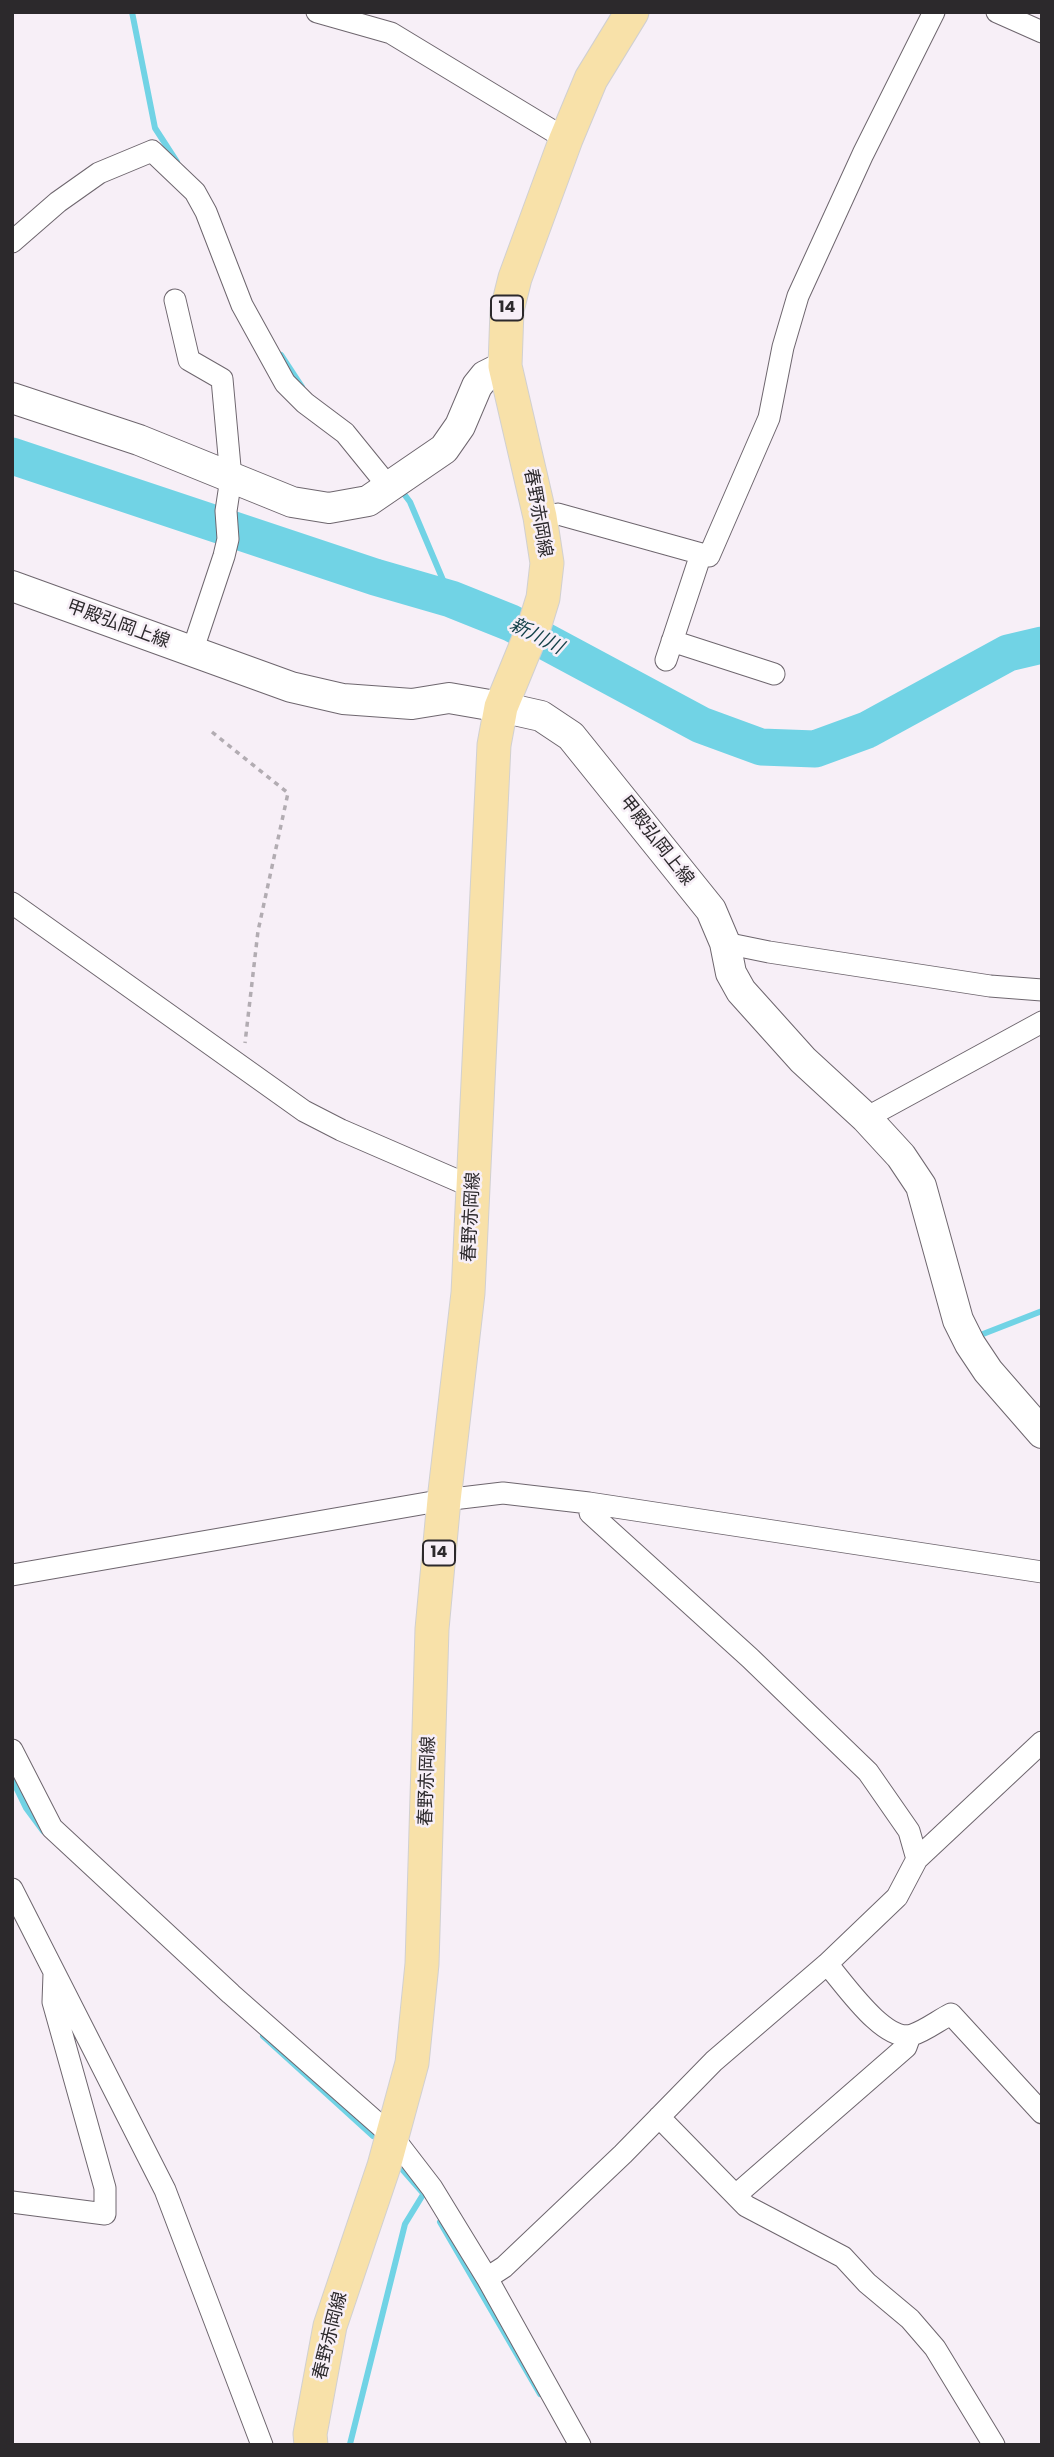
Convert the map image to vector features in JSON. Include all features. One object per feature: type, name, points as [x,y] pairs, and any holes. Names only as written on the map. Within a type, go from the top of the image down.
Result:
[{"type":"main road","name":"春野赤岡線","points":[[311,2445],[310,2434],[330,2326],[392,2136],[412,2063],[422,1964],[432,1629],[468,1293],[494,745],[500,707],[536,624],[544,598],[547,563],[540,517],[505,366],[507,310],[566,139],[591,79],[632,12]]},
{"type":"main road","points":[[12,398],[139,440],[292,502],[329,508],[368,501],[444,449],[460,426],[477,386],[485,376],[505,366]]},
{"type":"main road","name":"甲殿弘岡上線","points":[[12,586],[291,687],[343,699],[412,704],[449,698],[541,716],[571,736],[711,910],[725,943],[731,973],[741,991],[803,1060],[866,1118],[901,1156],[921,1186],[958,1320],[970,1344],[988,1371],[1042,1433]]},
{"type":"street","points":[[317,12],[391,33],[566,139]]},
{"type":"street","points":[[540,517],[558,514],[709,556],[769,418],[783,347],[798,296],[863,153],[934,12]]},
{"type":"street","points":[[997,12],[1042,32]]},
{"type":"street","points":[[12,242],[58,202],[99,173],[152,151],[195,192],[206,212],[242,305],[285,383],[305,403],[345,433],[394,482]]},
{"type":"street","points":[[175,300],[189,360],[222,379],[231,478],[226,511],[228,539],[192,652]]},
{"type":"street","points":[[701,554],[669,651],[774,674]]},
{"type":"street","points":[[12,904],[304,1111],[341,1130],[474,1186]]},
{"type":"street","points":[[725,943],[990,986],[1042,990]]},
{"type":"street","points":[[866,1118],[1042,1022]]},
{"type":"street","points":[[12,1575],[444,1500],[503,1493],[589,1503],[1042,1572]]},
{"type":"street","points":[[589,1503],[590,1513],[750,1658],[868,1772],[909,1831],[917,1859]]},
{"type":"street","points":[[12,1750],[52,1828],[231,1994],[392,2136],[432,2188],[487,2278],[580,2445]]},
{"type":"street","points":[[487,2278],[504,2267],[715,2061],[827,1964],[897,1897],[917,1859],[1038,1752]]},
{"type":"street","points":[[12,1889],[165,2190],[262,2445]]},
{"type":"street","points":[[827,1964],[878,2024],[898,2034],[911,2036]]},
{"type":"street","points":[[12,2202],[105,2214],[105,2188],[52,2002],[54,1972]]},
{"type":"street","points":[[736,2195],[906,2047],[911,2036],[951,2014],[1042,2113]]},
{"type":"street","points":[[659,2117],[747,2206],[843,2257],[867,2283],[910,2319],[935,2348],[994,2445]]},
{"type":"path","points":[[212,732],[288,793],[258,931],[242,1065]]},
{"type":"waterway","points":[[132,12],[155,128],[177,162]]},
{"type":"waterway","points":[[281,355],[302,387]]},
{"type":"waterway","name":"新川川","points":[[12,456],[375,577],[451,599],[511,623],[701,725],[761,747],[815,749],[867,730],[1008,653],[1042,645]]},
{"type":"waterway","points":[[401,490],[410,502],[451,599]]},
{"type":"waterway","points":[[983,1334],[1042,1311]]},
{"type":"waterway","points":[[12,1779],[26,1808],[43,1831]]},
{"type":"waterway","points":[[263,2036],[373,2136]]},
{"type":"waterway","points":[[401,2168],[422,2192]]},
{"type":"waterway","points":[[350,2444],[405,2224],[424,2193]]},
{"type":"waterway","points":[[440,2222],[540,2394]]}]
